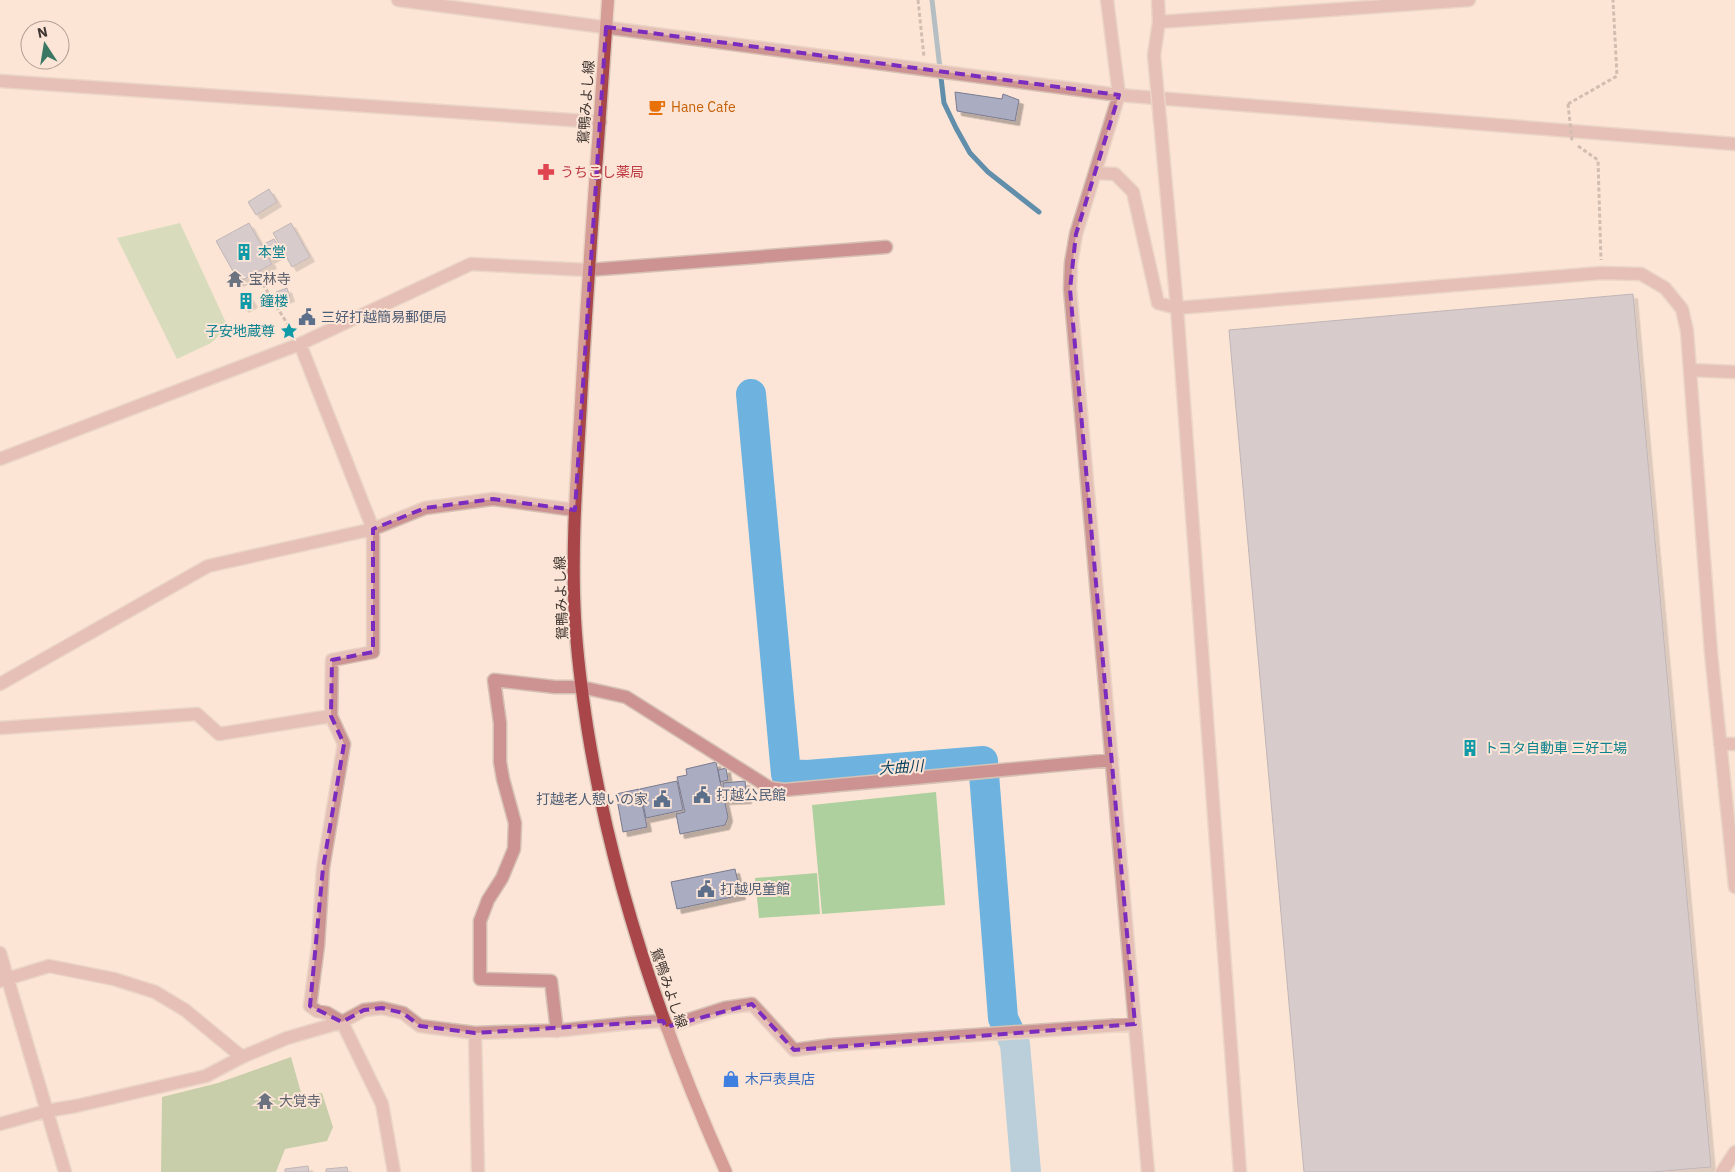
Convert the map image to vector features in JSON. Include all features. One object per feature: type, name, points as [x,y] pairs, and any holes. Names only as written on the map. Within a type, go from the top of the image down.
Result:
[{"type":"main road","name":"鴛鴨みよし線","points":[[608,0],[588,270],[575,510],[575,617],[581,688],[595,773],[629,917],[665,1024],[702,1118],[726,1172]]},
{"type":"street","points":[[398,0],[1119,95],[1735,144]]},
{"type":"street","points":[[1107,0],[1119,95],[1076,234],[1070,263],[1070,289],[1148,1172]]},
{"type":"street","points":[[1158,0],[1159,22],[1154,55],[1177,308],[1240,1172]]},
{"type":"street","points":[[1159,22],[1468,0]]},
{"type":"street","points":[[0,81],[600,122]]},
{"type":"street","points":[[1095,173],[1115,174],[1133,192],[1158,303],[1177,308],[1601,273],[1641,274],[1665,288],[1682,309],[1687,331],[1711,654],[1735,887]]},
{"type":"street","points":[[0,459],[300,344],[471,264],[588,270],[886,247]]},
{"type":"street","points":[[300,344],[373,529],[373,652],[332,660],[331,716],[344,744],[323,868],[318,946],[310,1006],[342,1022],[382,1104],[394,1172]]},
{"type":"street","points":[[1690,370],[1735,372]]},
{"type":"street","points":[[0,684],[208,566],[373,529],[425,508],[493,499],[575,510]]},
{"type":"street","points":[[557,1031],[551,981],[480,979],[480,921],[488,900],[502,878],[514,850],[515,823],[500,762],[500,723],[494,680],[581,688],[626,697],[770,788],[784,790],[1112,760]]},
{"type":"street","points":[[0,728],[197,714],[219,734],[331,716]]},
{"type":"street","points":[[1720,744],[1735,744]]},
{"type":"street","points":[[0,953],[4,980],[65,1172]]},
{"type":"street","points":[[4,980],[49,966],[114,979],[155,992],[184,1010],[242,1057]]},
{"type":"street","points":[[0,1124],[46,1111],[76,1106],[206,1076],[242,1057],[287,1038],[342,1022],[364,1010],[382,1008],[403,1013],[420,1026],[475,1033],[557,1031],[631,1023],[665,1024],[725,1008],[752,1004],[794,1050],[831,1045],[856,1045],[1135,1024]]},
{"type":"street","points":[[475,1033],[478,1172]]},
{"type":"street","points":[[1722,1172],[1735,1152]]},
{"type":"path","points":[[918,0],[925,69]]},
{"type":"path","points":[[1601,273],[1598,160],[1572,141],[1568,104],[1617,76],[1613,0]]},
{"type":"path","points":[[256,273],[300,344]]},
{"type":"highlighted area","points":[[606,27],[1119,95],[1076,234],[1070,289],[1135,1024],[794,1050],[752,1004],[666,1027],[663,1021],[475,1033],[420,1026],[403,1013],[382,1008],[364,1010],[342,1022],[310,1006],[323,868],[344,744],[331,716],[332,660],[373,652],[373,529],[425,508],[493,499],[575,510]]},
{"type":"green space","points":[[180,223],[228,327],[211,343],[177,359],[117,238]]},
{"type":"green space","points":[[936,792],[945,905],[822,914],[812,805]]},
{"type":"green space","points":[[817,873],[820,914],[759,918],[755,878]]},
{"type":"green space","name":"大覚寺","points":[[291,1057],[302,1096],[322,1093],[333,1127],[327,1141],[285,1149],[276,1172],[161,1172],[162,1097],[218,1083]]},
{"type":"building","points":[[955,92],[1002,99],[1003,94],[1019,100],[1015,121],[957,111]]},
{"type":"building","points":[[269,189],[277,202],[256,215],[248,202]]},
{"type":"building","name":"本堂","points":[[249,223],[272,264],[239,282],[216,241]]},
{"type":"building","points":[[291,223],[310,257],[292,267],[273,233]]},
{"type":"building","points":[[274,239],[282,252],[270,259],[262,245]]},
{"type":"building","points":[[287,288],[290,297],[280,301],[276,292]]},
{"type":"building","name":"トヨタ自動車 三好工場","points":[[1633,294],[1711,1167],[1652,1172],[1304,1172],[1229,330]]},
{"type":"building","name":"鐘楼","points":[[248,295],[253,303],[244,308],[240,299]]},
{"type":"building","name":"打越公民館","points":[[716,762],[728,817],[725,825],[680,834],[676,814],[685,812],[677,777],[687,775],[686,769]]},
{"type":"building","points":[[726,768],[728,780],[720,782],[718,770]]},
{"type":"building","name":"打越老人憩いの家","points":[[677,781],[683,810],[646,818],[640,789]]},
{"type":"building","points":[[745,781],[747,799],[725,800],[723,783]]},
{"type":"building","points":[[639,789],[647,827],[623,832],[616,794]]},
{"type":"building","name":"打越児童館","points":[[735,869],[741,895],[677,909],[671,882]]},
{"type":"building","points":[[308,1166],[309,1172],[285,1172],[285,1169]]},
{"type":"building","points":[[347,1167],[348,1172],[326,1172],[326,1169]]},
{"type":"waterway","points":[[932,0],[944,103],[956,128],[970,153],[988,172],[1039,212]]},
{"type":"waterway","name":"大曲川","points":[[751,394],[786,774],[807,775],[983,761],[1003,1018],[1015,1044],[1026,1172]]},
{"type":"place","name":"Hane Cafe","points":[[657,107]]},
{"type":"place","name":"うちこし薬局","points":[[546,172]]},
{"type":"place","name":"本堂","points":[[244,252]]},
{"type":"place","name":"宝林寺","points":[[235,279]]},
{"type":"place","name":"鐘楼","points":[[246,301]]},
{"type":"place","name":"三好打越簡易郵便局","points":[[307,317]]},
{"type":"place","name":"子安地蔵尊","points":[[289,331]]},
{"type":"place","name":"トヨタ自動車 三好工場","points":[[1470,748]]},
{"type":"place","name":"打越公民館","points":[[702,795]]},
{"type":"place","name":"打越老人憩いの家","points":[[662,799]]},
{"type":"place","name":"打越児童館","points":[[706,889]]},
{"type":"place","name":"木戸表具店","points":[[731,1079]]},
{"type":"place","name":"大覚寺","points":[[265,1101]]}]
